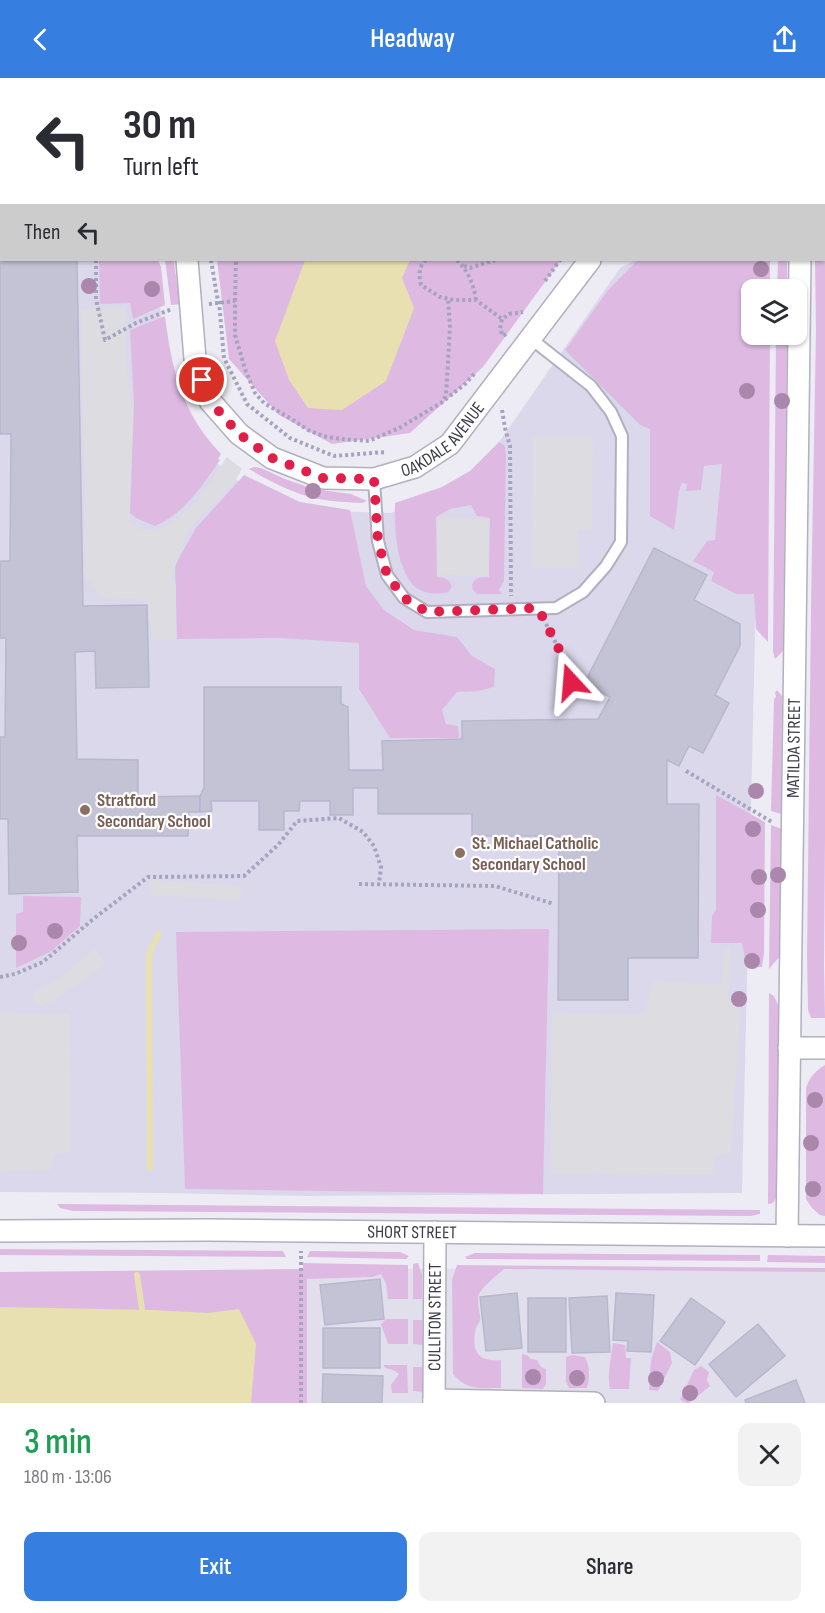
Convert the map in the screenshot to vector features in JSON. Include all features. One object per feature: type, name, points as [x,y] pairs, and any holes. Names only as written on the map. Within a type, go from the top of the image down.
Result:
[{"type":"street","name":"OAKDALE AVENUE","points":[[187,261],[195,359],[210,401],[239,434],[272,458],[323,478],[374,479],[415,467],[450,444],[589,261]]},
{"type":"street","name":"MATILDA STREET","points":[[787,1236],[800,261]]},
{"type":"street","points":[[789,1048],[825,1048]]},
{"type":"street","name":"SHORT STREET","points":[[0,1231],[301,1231],[825,1236]]},
{"type":"street","name":"CULLITON STREET","points":[[434,1401],[435,1232]]},
{"type":"street","points":[[434,1401],[594,1403]]},
{"type":"lane","points":[[374,479],[378,541],[387,575],[404,598],[427,612],[556,608],[583,592],[606,566],[621,542],[622,436],[611,412],[591,386],[530,338]]},
{"type":"path","points":[[509,78],[538,78]]},
{"type":"path","points":[[96,261],[96,299],[105,339],[169,310],[235,301]]},
{"type":"path","points":[[211,261],[219,302],[224,358],[247,404],[290,438],[334,456],[393,452]]},
{"type":"path","points":[[236,261],[235,335],[255,393],[264,404],[308,430],[340,440],[369,441],[399,428],[441,403],[465,384],[481,367]]},
{"type":"path","points":[[425,261],[418,272],[422,285],[431,292],[448,298],[476,300],[502,319]]},
{"type":"path","points":[[458,261],[474,286],[476,300]]},
{"type":"path","points":[[463,266],[470,268],[492,261]]},
{"type":"path","points":[[542,286],[559,261]]},
{"type":"path","points":[[441,403],[446,395],[450,327],[448,298]]},
{"type":"path","points":[[519,317],[529,303]]},
{"type":"path","points":[[507,334],[503,336],[500,329],[502,319],[509,314],[523,312]]},
{"type":"path","points":[[502,342],[511,328]]},
{"type":"path","points":[[498,381],[510,446],[511,609]]},
{"type":"path","points":[[538,608],[563,657],[571,682],[595,697]]},
{"type":"path","points":[[686,771],[767,820],[792,831]]},
{"type":"path","points":[[0,977],[15,974],[43,962],[92,920],[148,877],[244,876],[278,845],[297,821],[339,818],[363,832],[374,846],[381,867],[379,884]]},
{"type":"path","points":[[359,884],[495,886],[554,904]]},
{"type":"path","points":[[301,1231],[301,1403]]},
{"type":"shaded area","name":"St. Michael Catholic Secondary School","points":[[0,261],[154,261],[176,428],[271,509],[391,513],[472,481],[620,268],[633,261],[763,261],[756,279],[741,279],[741,345],[762,345],[742,1193],[306,1196],[0,1192]]},
{"type":"shaded area","points":[[99,261],[158,261],[165,305],[133,319],[130,303],[100,304]]},
{"type":"shaded area","points":[[165,261],[173,261],[180,304],[171,305]]},
{"type":"shaded area","points":[[217,261],[560,261],[483,367],[410,433],[332,444],[279,415],[229,359]]},
{"type":"shaded area","points":[[305,261],[410,261],[402,278],[414,308],[386,381],[342,410],[308,408],[289,380],[275,341]]},
{"type":"shaded area","points":[[637,261],[770,261],[770,279],[741,279],[741,345],[770,345],[768,642],[756,629],[754,594],[736,594],[711,581],[714,572],[693,561],[707,541],[715,540],[722,464],[704,466],[701,490],[686,491],[687,484],[682,483],[674,530],[650,516],[650,429],[640,425],[565,350],[608,290]]},
{"type":"shaded area","points":[[778,261],[787,261],[787,279],[777,279]]},
{"type":"shaded area","points":[[815,261],[825,261],[825,1018],[811,1018],[808,1010],[807,956]]},
{"type":"shaded area","points":[[126,308],[125,355],[133,415],[129,521],[139,529],[160,530],[192,507],[227,457],[242,469],[233,484],[188,530],[172,577],[176,585],[176,639],[153,641],[146,600],[102,597],[84,575],[85,499],[81,309]]},
{"type":"shaded area","points":[[165,316],[171,355],[181,390],[197,423],[221,454],[218,459],[220,460],[192,498],[175,514],[155,526],[130,513],[134,404],[130,330]]},
{"type":"shaded area","points":[[776,345],[787,345],[783,651],[775,659],[773,651]]},
{"type":"shaded area","points":[[533,437],[593,437],[592,530],[578,530],[578,568],[532,568]]},
{"type":"shaded area","points":[[499,442],[505,446],[506,455],[504,581],[499,590],[502,594],[477,594],[473,590],[472,585],[475,580],[489,577],[490,518],[477,516],[471,505],[450,509],[436,517],[437,577],[449,581],[452,586],[449,592],[438,594],[422,591],[410,581],[402,564],[396,533],[395,503],[442,487],[470,471]]},
{"type":"shaded area","points":[[254,467],[314,489],[351,494],[367,501],[362,503],[341,502],[310,497],[283,487],[249,469]]},
{"type":"shaded area","points":[[244,475],[300,502],[350,510],[366,586],[384,610],[414,630],[457,637],[472,656],[495,669],[494,687],[478,691],[457,692],[442,710],[446,724],[458,726],[459,738],[390,738],[359,689],[359,643],[279,638],[177,639],[175,565],[196,528]]},
{"type":"shaded area","points":[[438,518],[489,519],[488,576],[437,575]]},
{"type":"shaded area","points":[[777,690],[782,696],[781,814],[771,811],[774,699]]},
{"type":"shaded area","points":[[716,795],[765,822],[762,967],[747,967],[742,943],[711,943],[712,916],[716,910]]},
{"type":"shaded area","points":[[771,825],[782,829],[781,950],[780,956],[769,969]]},
{"type":"shaded area","points":[[150,880],[242,886],[241,900],[149,895]]},
{"type":"shaded area","points":[[23,896],[81,897],[80,926],[50,952],[16,968],[16,914],[23,912]]},
{"type":"shaded area","points":[[549,929],[543,1194],[185,1189],[176,932]]},
{"type":"shaded area","points":[[96,948],[106,964],[54,1000],[37,1007],[33,993],[58,979]]},
{"type":"shaded area","points":[[725,948],[731,948],[728,999],[741,1000],[731,1151],[715,1157],[714,1175],[550,1173],[552,1013],[643,1014],[654,981],[722,985]]},
{"type":"shaded area","points":[[769,993],[774,996],[779,1007],[778,1164],[776,1198],[773,1203],[768,1204]]},
{"type":"shaded area","points":[[0,1013],[69,1014],[71,1151],[54,1154],[51,1170],[0,1171]]},
{"type":"shaded area","points":[[825,1065],[825,1216],[812,1208],[806,1199],[806,1088],[813,1075]]},
{"type":"shaded area","points":[[57,1204],[760,1210],[760,1214],[751,1216],[73,1211],[60,1208]]},
{"type":"shaded area","points":[[0,1249],[283,1251],[286,1257],[0,1255]]},
{"type":"shaded area","points":[[310,1251],[400,1252],[409,1256],[406,1259],[307,1257]]},
{"type":"shaded area","points":[[475,1253],[760,1255],[760,1261],[467,1259],[465,1257]]},
{"type":"shaded area","points":[[768,1255],[825,1256],[825,1263],[767,1262]]},
{"type":"shaded area","points":[[303,1263],[408,1265],[408,1299],[388,1299],[386,1284],[381,1274],[372,1277],[307,1279],[307,1403],[0,1403],[0,1272],[303,1269]]},
{"type":"shaded area","points":[[418,1263],[422,1275],[422,1299],[413,1299],[413,1264]]},
{"type":"shaded area","points":[[457,1265],[825,1268],[825,1272],[504,1269],[482,1289],[478,1299],[480,1321],[476,1328],[475,1348],[481,1357],[501,1360],[501,1388],[487,1388],[469,1386],[453,1374],[452,1280]]},
{"type":"shaded area","points":[[825,1268],[825,1403],[307,1403],[307,1269]]},
{"type":"shaded area","points":[[0,1307],[208,1313],[239,1309],[256,1344],[251,1403],[0,1403]]},
{"type":"shaded area","points":[[386,1319],[408,1319],[408,1344],[388,1344],[381,1324]]},
{"type":"shaded area","points":[[413,1320],[422,1320],[423,1345],[413,1344]]},
{"type":"shaded area","points":[[657,1342],[670,1352],[672,1363],[658,1391],[649,1390],[651,1360]]},
{"type":"shaded area","points":[[613,1343],[625,1345],[626,1358],[631,1358],[629,1389],[610,1389],[609,1372]]},
{"type":"shaded area","points":[[522,1354],[537,1360],[541,1367],[546,1369],[546,1384],[543,1389],[522,1388]]},
{"type":"shaded area","points":[[573,1355],[585,1357],[587,1361],[589,1380],[587,1388],[569,1388],[566,1382],[566,1357]]},
{"type":"shaded area","points":[[384,1365],[407,1365],[408,1393],[392,1393],[391,1385],[399,1374]]},
{"type":"shaded area","points":[[701,1366],[709,1372],[707,1380],[710,1386],[689,1403],[680,1400],[694,1370]]},
{"type":"shaded area","points":[[413,1367],[423,1367],[423,1392],[413,1391]]},
{"type":"building","points":[[0,261],[77,261],[83,606],[147,605],[149,687],[96,688],[95,651],[75,652],[77,759],[138,760],[138,797],[200,796],[200,812],[189,812],[188,836],[77,836],[78,892],[9,894],[8,819],[0,819],[0,737],[5,737],[6,638],[0,638],[0,561],[10,561],[11,434],[0,434]]},
{"type":"building","points":[[654,548],[707,575],[694,600],[740,624],[740,646],[715,695],[729,703],[703,753],[689,746],[679,766],[667,760],[667,804],[699,804],[698,958],[628,958],[628,1000],[558,1000],[559,836],[472,836],[472,814],[378,814],[378,788],[353,788],[353,815],[330,815],[330,801],[300,801],[299,811],[284,811],[284,830],[259,830],[259,801],[211,801],[212,811],[200,812],[200,796],[204,788],[204,687],[341,687],[341,704],[348,707],[349,770],[383,770],[382,741],[462,739],[462,721],[598,719],[610,697],[584,684]]},
{"type":"building","points":[[380,1279],[384,1319],[325,1325],[320,1285]]},
{"type":"building","points":[[517,1293],[522,1348],[486,1351],[480,1297]]},
{"type":"building","points":[[616,1293],[654,1295],[651,1352],[627,1351],[628,1341],[613,1340]]},
{"type":"building","points":[[607,1296],[610,1352],[572,1353],[569,1298]]},
{"type":"building","points":[[528,1298],[566,1298],[566,1352],[528,1352]]},
{"type":"building","points":[[691,1298],[725,1322],[695,1365],[660,1341]]},
{"type":"building","points":[[758,1324],[785,1356],[736,1397],[709,1364]]},
{"type":"building","points":[[323,1328],[380,1328],[380,1368],[323,1368]]},
{"type":"building","points":[[323,1374],[383,1376],[382,1403],[322,1403]]},
{"type":"building","points":[[796,1380],[805,1403],[746,1403],[745,1400]]},
{"type":"waterway","points":[[150,1168],[149,954],[159,933]]},
{"type":"waterway","points":[[137,1275],[142,1309]]},
{"type":"place","name":"Stratford Secondary School","points":[[85,810]]},
{"type":"place","name":"St. Michael Catholic Secondary School","points":[[460,853]]},
{"type":"route","points":[[202,380],[210,401],[239,434],[272,458],[323,478],[374,479],[378,541],[387,575],[404,598],[427,612],[538,608],[563,657],[571,682]]}]
